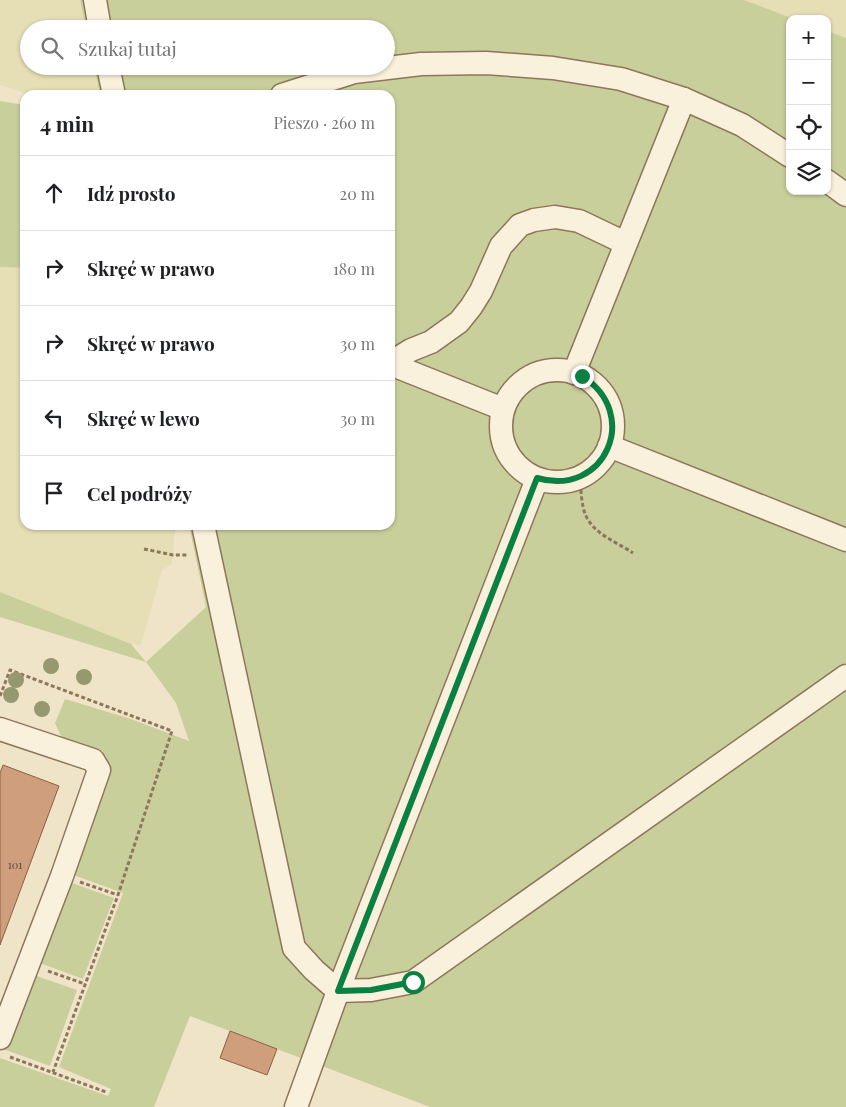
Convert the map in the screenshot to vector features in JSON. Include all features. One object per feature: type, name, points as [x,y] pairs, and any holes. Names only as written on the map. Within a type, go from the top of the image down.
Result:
[{"type":"lane","points":[[95,0],[98,20]]},
{"type":"lane","points":[[395,67],[420,64],[486,63],[553,68],[622,79],[684,99],[742,125],[786,153]]},
{"type":"lane","points":[[110,75],[113,90]]},
{"type":"lane","points":[[298,90],[345,75]]},
{"type":"lane","points":[[574,373],[684,99]]},
{"type":"lane","points":[[831,185],[846,195]]},
{"type":"lane","points":[[395,361],[411,350],[431,342],[459,322],[481,290],[502,246],[520,225],[534,220],[555,217],[579,220],[625,243]]},
{"type":"lane","points":[[395,366],[504,409]]},
{"type":"lane","points":[[556,370],[574,373],[590,381],[607,402],[613,428],[609,446],[600,461],[580,477],[554,482],[537,478],[521,469],[509,454],[502,437],[501,418],[504,409],[517,387],[531,376],[556,370]]},
{"type":"lane","points":[[609,446],[846,540]]},
{"type":"lane","points":[[296,1107],[338,991],[537,478]]},
{"type":"lane","points":[[204,530],[294,948],[314,970],[338,991],[371,990],[413,982],[846,676]]},
{"type":"lane","points":[[0,729],[93,760],[99,770],[1,1046]]},
{"type":"path","points":[[580,477],[586,516],[607,538],[633,552]]},
{"type":"path","points":[[144,549],[173,555],[195,555],[208,551]]},
{"type":"path","points":[[62,876],[118,895]]},
{"type":"path","points":[[29,964],[85,984]]},
{"type":"path","points":[[1,1046],[106,1092]]},
{"type":"shaded area","points":[[0,0],[80,0],[84,20],[20,20],[20,75],[96,75],[99,90],[20,91],[0,85]]},
{"type":"shaded area","points":[[744,0],[846,0],[846,38],[831,32],[831,15],[786,16]]},
{"type":"shaded area","points":[[0,267],[20,268],[20,530],[175,531],[172,564],[162,570],[141,645],[131,644],[0,593]]},
{"type":"green space","points":[[80,0],[744,0],[786,16],[786,195],[831,195],[831,32],[846,38],[846,1107],[430,1107],[190,1016],[154,1107],[0,1107],[0,1058],[108,1096],[111,1089],[59,1067],[123,893],[68,873],[107,762],[66,747],[55,723],[65,699],[131,719],[189,741],[176,703],[146,662],[206,607],[190,530],[395,530],[395,90],[99,90],[96,75],[395,75],[395,20],[84,20]]},
{"type":"green space","points":[[0,101],[20,104],[20,268],[0,267]]},
{"type":"green space","points":[[0,592],[131,644],[146,662],[0,617]]},
{"type":"green space","points":[[66,881],[114,898],[83,979],[37,962]]},
{"type":"green space","points":[[31,974],[77,990],[50,1066],[3,1049]]},
{"type":"building","points":[[3,765],[59,786],[0,945],[0,773]]},
{"type":"building","points":[[230,1031],[277,1049],[267,1075],[220,1058]]},
{"type":"route","points":[[413,982],[371,990],[338,991],[537,478],[546,481],[563,482],[580,477],[600,461],[609,446],[613,428],[607,402],[597,387],[582,376]]}]
